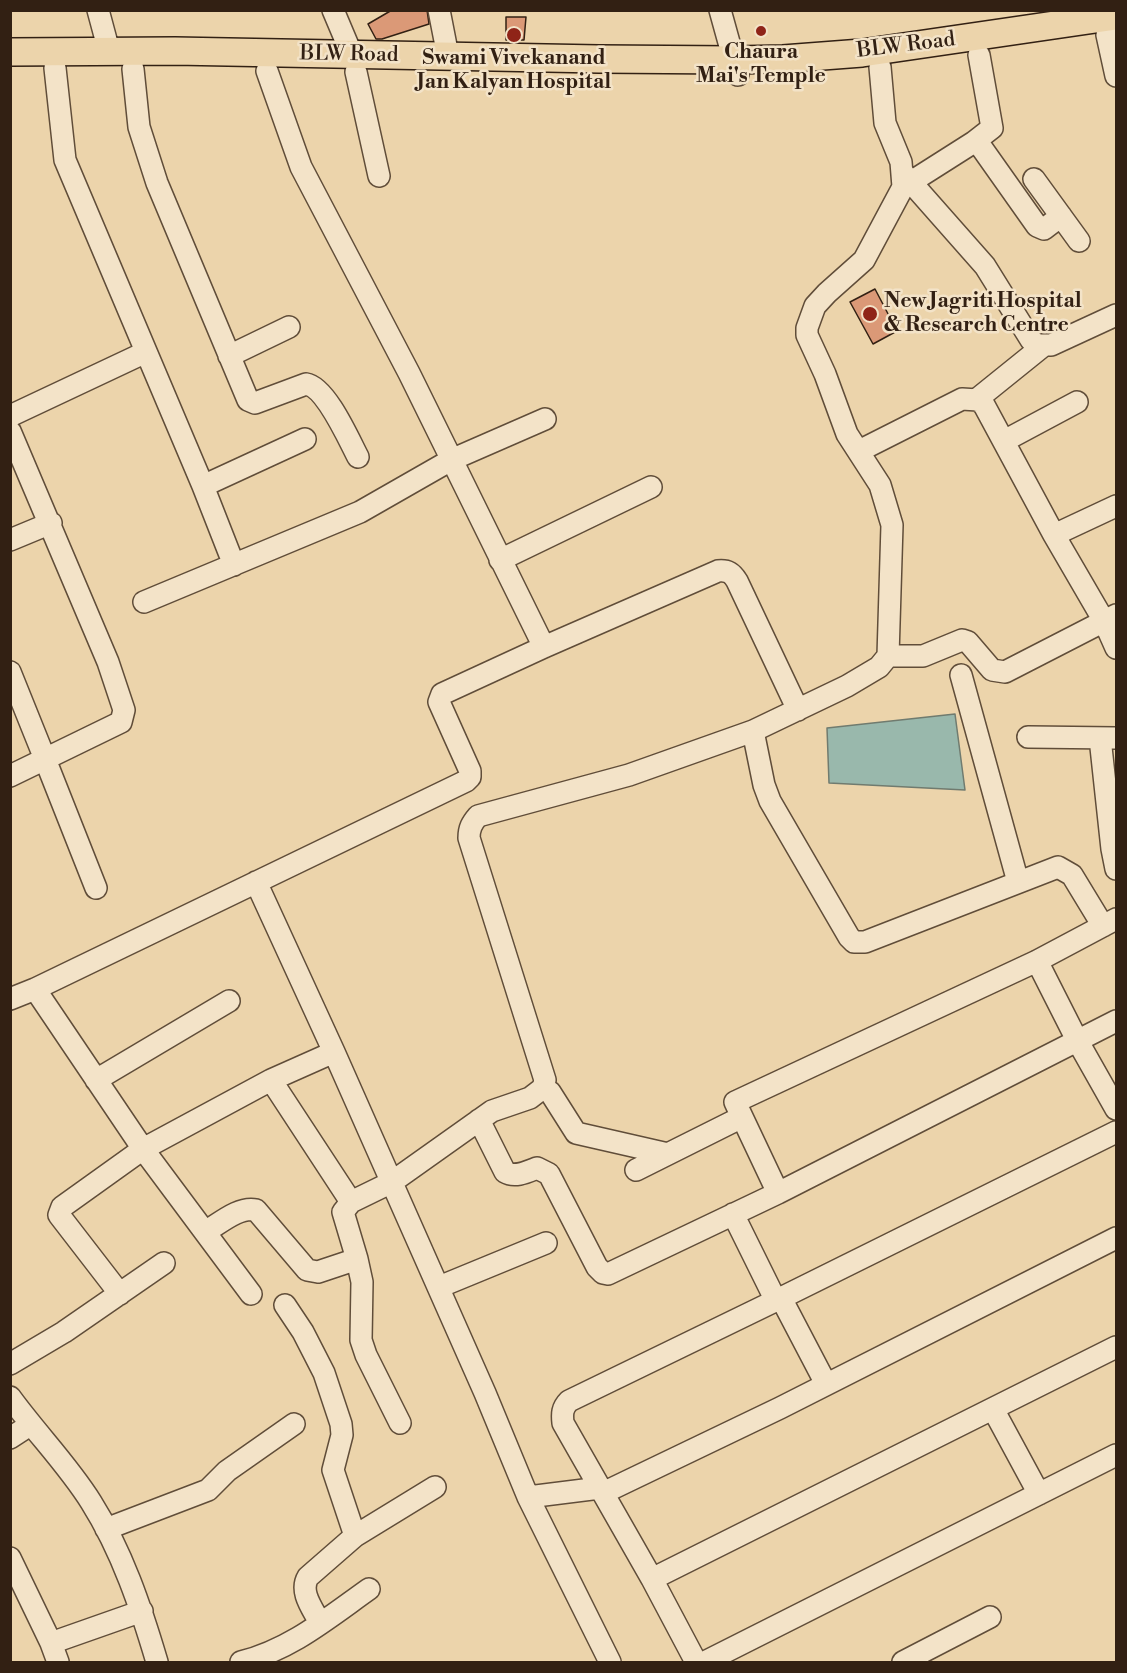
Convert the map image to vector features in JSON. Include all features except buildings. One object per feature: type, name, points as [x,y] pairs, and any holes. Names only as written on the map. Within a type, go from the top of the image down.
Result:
[{"type":"main road","name":"BLW Road","points":[[10,52],[63,63],[109,51],[175,51],[354,63],[448,56],[736,68],[839,54],[909,55],[1038,20],[1113,28]]},
{"type":"main road","points":[[10,68],[63,63],[134,69],[267,71],[354,63],[736,68],[782,75],[880,67],[909,55],[979,55],[1113,28]]},
{"type":"street","points":[[98,10],[109,51]]},
{"type":"street","points":[[333,10],[354,63],[379,176]]},
{"type":"street","points":[[439,10],[448,56]]},
{"type":"street","points":[[720,10],[736,68]]},
{"type":"street","points":[[1113,28],[1116,76]]},
{"type":"street","points":[[400,1423],[366,1355],[362,1340],[362,1282],[343,1216],[345,1207],[392,1182],[492,1111],[530,1098],[543,1088],[545,1080],[469,838],[472,822],[478,816],[628,775],[753,731],[879,667],[888,656],[892,525],[880,485],[847,434],[825,374],[807,335],[807,328],[815,306],[864,260],[907,177],[974,142],[992,129],[979,55]]},
{"type":"street","points":[[63,63],[65,160],[203,486],[234,565]]},
{"type":"street","points":[[880,67],[885,123],[907,177],[985,266],[1031,340],[1043,346]]},
{"type":"street","points":[[134,69],[139,127],[157,183],[246,396],[255,403],[306,384],[314,386],[334,413],[358,457]]},
{"type":"street","points":[[267,71],[301,167],[409,373],[544,647]]},
{"type":"street","points":[[974,142],[979,144],[1037,226],[1044,229],[1061,216]]},
{"type":"street","points":[[1035,179],[1079,241]]},
{"type":"street","points":[[976,400],[1043,346],[1051,345],[1116,315]]},
{"type":"street","points":[[229,356],[289,327]]},
{"type":"street","points":[[10,416],[147,352]]},
{"type":"street","points":[[859,451],[962,399],[976,400],[984,405],[1054,535],[1110,618],[1116,648]]},
{"type":"street","points":[[1004,441],[1077,402]]},
{"type":"street","points":[[144,602],[360,512],[451,460],[545,418]]},
{"type":"street","points":[[10,431],[51,523],[108,662],[124,710],[121,722],[10,776]]},
{"type":"street","points":[[203,486],[305,440]]},
{"type":"street","points":[[501,560],[651,487]]},
{"type":"street","points":[[1054,535],[1116,506]]},
{"type":"street","points":[[10,540],[51,523]]},
{"type":"street","points":[[10,999],[470,777],[470,771],[442,710],[439,698],[447,691],[718,571],[725,570],[737,581],[798,710]]},
{"type":"street","points":[[888,656],[923,656],[963,640],[968,642],[992,670],[1005,672],[1110,618]]},
{"type":"street","points":[[10,672],[96,888]]},
{"type":"street","points":[[961,675],[1018,882]]},
{"type":"street","points":[[753,731],[764,785],[770,801],[849,938],[854,942],[865,942],[1058,867],[1072,875],[1110,923],[1037,961],[735,1102],[778,1192]]},
{"type":"street","points":[[1028,737],[1108,738],[1112,849],[1116,868]]},
{"type":"street","points":[[256,882],[439,1287],[528,1497],[602,1660]]},
{"type":"street","points":[[1037,961],[1077,1040],[1116,1109]]},
{"type":"street","points":[[35,988],[143,1149],[250,1294]]},
{"type":"street","points":[[96,1080],[229,1001]]},
{"type":"street","points":[[479,1120],[505,1172],[517,1175],[537,1168],[549,1174],[597,1267],[603,1273],[616,1272],[1116,1021]]},
{"type":"street","points":[[120,1294],[59,1215],[59,1210],[143,1149],[271,1080],[334,1052]]},
{"type":"street","points":[[271,1080],[351,1202]]},
{"type":"street","points":[[543,1088],[550,1092],[576,1133],[668,1154]]},
{"type":"street","points":[[636,1170],[742,1117]]},
{"type":"street","points":[[696,1662],[652,1579],[563,1423],[562,1413],[565,1405],[569,1401],[779,1300],[1116,1132]]},
{"type":"street","points":[[205,1232],[241,1210],[249,1208],[256,1210],[307,1270],[318,1272],[357,1259]]},
{"type":"street","points":[[733,1214],[826,1384]]},
{"type":"street","points":[[528,1497],[601,1491],[826,1384],[1116,1238]]},
{"type":"street","points":[[439,1287],[546,1243]]},
{"type":"street","points":[[10,1364],[64,1332],[164,1263]]},
{"type":"street","points":[[285,1305],[303,1332],[324,1373],[341,1424],[342,1435],[333,1470],[355,1536]]},
{"type":"street","points":[[652,1579],[1116,1347]]},
{"type":"street","points":[[10,1398],[86,1494],[106,1529],[142,1611],[157,1662]]},
{"type":"street","points":[[993,1409],[1039,1494]]},
{"type":"street","points":[[106,1529],[208,1490],[227,1471],[294,1424]]},
{"type":"street","points":[[10,1438],[30,1425]]},
{"type":"street","points":[[705,1662],[1116,1455]]},
{"type":"street","points":[[320,1623],[304,1591],[304,1584],[308,1577],[355,1536],[435,1487]]},
{"type":"street","points":[[10,1558],[54,1653],[142,1611]]},
{"type":"street","points":[[241,1662],[263,1657],[288,1645],[369,1589]]},
{"type":"street","points":[[903,1662],[990,1617]]},
{"type":"shaded area","points":[[955,714],[965,790],[829,783],[827,728]]},
{"type":"place","name":"Chaura Mai's Temple","points":[[761,31]]},
{"type":"place","name":"Swami Vivekanand Jan Kalyan Hospital","points":[[514,35]]},
{"type":"place","name":"New Jagriti Hospital & Research Centre","points":[[870,314]]}]
